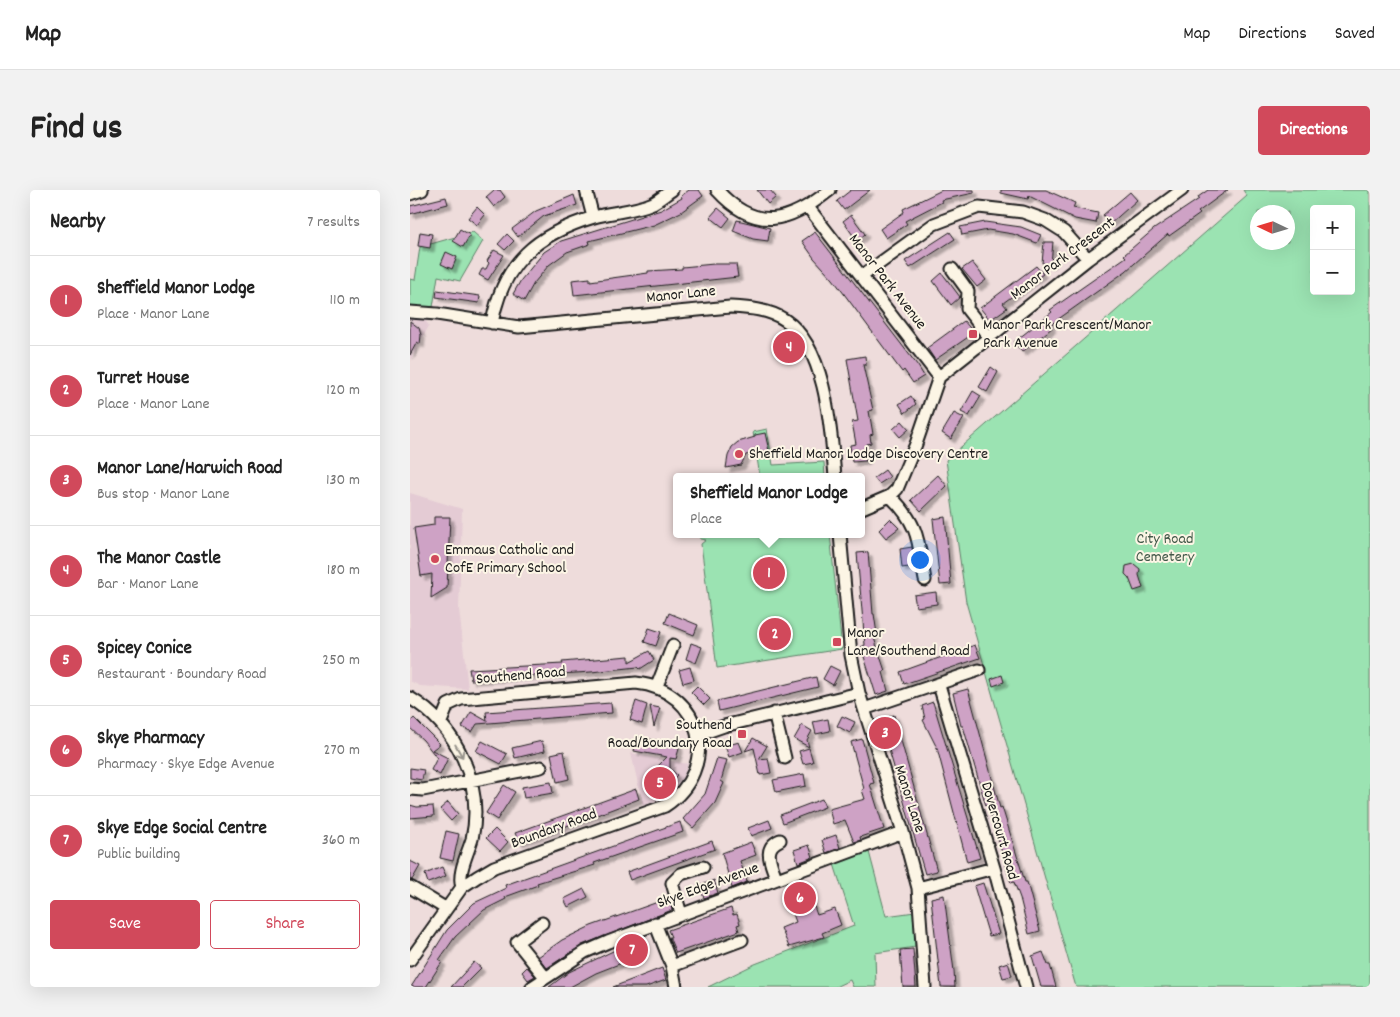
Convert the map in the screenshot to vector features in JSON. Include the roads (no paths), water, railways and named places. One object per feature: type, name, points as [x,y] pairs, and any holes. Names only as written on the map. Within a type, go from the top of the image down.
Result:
[{"type":"street","points":[[410,194],[422,190]]},
{"type":"street","points":[[586,190],[593,217]]},
{"type":"street","points":[[492,323],[503,284],[530,248],[558,230],[593,217],[653,203],[672,190]]},
{"type":"street","points":[[717,190],[730,204],[753,216],[781,219],[808,207],[830,190]]},
{"type":"street","name":"Manor Park Crescent","points":[[939,376],[1088,259],[1180,191]]},
{"type":"street","name":"Manor Park Avenue","points":[[808,207],[939,376]]},
{"type":"street","points":[[862,276],[934,224],[979,207],[1022,212],[1045,220],[1064,232],[1088,259]]},
{"type":"street","points":[[952,269],[968,291],[967,309],[989,337]]},
{"type":"street","name":"Manor Lane","points":[[410,312],[437,314],[519,327],[730,307],[754,309],[779,316],[799,332],[810,350],[817,368],[828,417],[835,473]]},
{"type":"street","points":[[865,507],[890,496],[897,489],[905,472],[939,376]]},
{"type":"street","points":[[890,496],[906,510],[915,526],[926,580]]},
{"type":"street","name":"Manor Lane","points":[[840,538],[851,655],[858,693],[903,832],[918,888],[925,987]]},
{"type":"street","points":[[673,645],[657,686],[689,712],[698,735],[724,726],[858,693]]},
{"type":"street","points":[[864,709],[979,670]]},
{"type":"street","name":"Southend Road","points":[[441,722],[448,704],[461,699],[629,683],[657,686]]},
{"type":"street","name":"Dovercourt Road","points":[[939,685],[994,868],[1026,987]]},
{"type":"street","points":[[410,698],[441,722],[461,754],[471,782],[474,812],[472,836],[460,879],[462,887]]},
{"type":"street","points":[[774,713],[785,758]]},
{"type":"street","name":"Boundary Road","points":[[410,960],[445,908],[462,887],[494,868],[665,806],[683,792],[692,776],[699,748],[698,735]]},
{"type":"street","points":[[410,789],[423,790],[541,768]]},
{"type":"street","name":"Skye Edge Avenue","points":[[532,987],[585,952],[655,923],[903,832]]},
{"type":"street","points":[[776,878],[768,855],[772,844],[780,840]]},
{"type":"street","points":[[681,914],[672,884],[680,874],[703,867]]},
{"type":"street","points":[[918,888],[994,868]]},
{"type":"street","points":[[410,887],[445,908]]},
{"type":"street","points":[[542,923],[516,942],[545,977]]},
{"type":"street","points":[[655,923],[672,966],[676,987]]},
{"type":"street","points":[[672,966],[742,940]]},
{"type":"place","name":"Manor Park Crescent/Manor Park Avenue","points":[[973,334]]},
{"type":"place","name":"The Manor Castle","points":[[789,347]]},
{"type":"place","name":"Sheffield Manor Lodge Discovery Centre","points":[[739,454]]},
{"type":"place","name":"Emmaus Catholic and CofE Primary School","points":[[435,559]]},
{"type":"place","name":"Sheffield Manor Lodge","points":[[769,573]]},
{"type":"place","name":"Turret House","points":[[775,634]]},
{"type":"place","name":"Manor Lane/Southend Road","points":[[837,642]]},
{"type":"place","name":"Manor Lane/Harwich Road","points":[[885,733]]},
{"type":"place","name":"Southend Road/Boundary Road","points":[[742,734]]},
{"type":"place","name":"Spicey Conice","points":[[660,783]]},
{"type":"place","name":"Skye Pharmacy","points":[[800,898]]},
{"type":"place","name":"Skye Edge Social Centre","points":[[632,950]]},
{"type":"park label","name":"City Road Cemetery","points":[[1165,548]]}]
